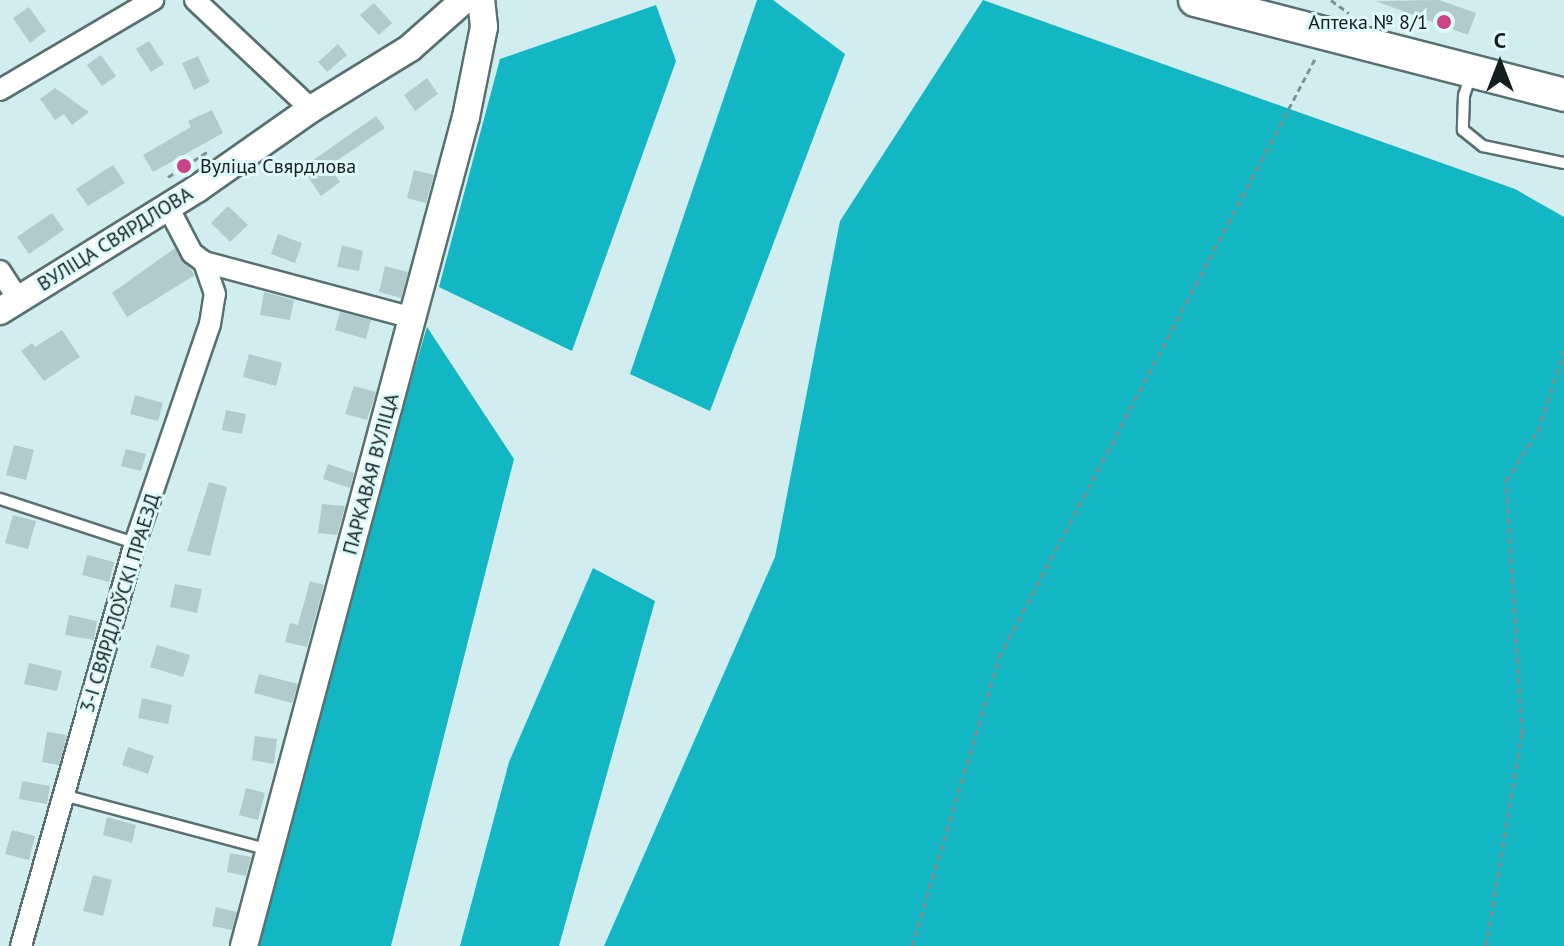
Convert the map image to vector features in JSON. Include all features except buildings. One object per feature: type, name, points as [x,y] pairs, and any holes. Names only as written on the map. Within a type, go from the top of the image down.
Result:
[{"type":"main road","points":[[1195,0],[1342,25],[1471,72],[1564,95]]},
{"type":"street","points":[[0,90],[100,34],[153,0]]},
{"type":"street","points":[[195,0],[311,109]]},
{"type":"street","name":"ВУЛІЦА СВЯРДЛОВА","points":[[9,305],[168,207],[311,109],[410,48],[464,0]]},
{"type":"street","name":"ПАРКАВАЯ ВУЛІЦА","points":[[244,946],[466,117],[484,27],[481,0]]},
{"type":"street","points":[[168,207],[192,253],[204,262],[413,318]]},
{"type":"street","name":"3-І СВЯРДЛОЎСКІ ПРАЕЗД","points":[[21,946],[135,543],[210,324],[215,294],[204,262]]},
{"type":"street","points":[[0,271],[9,305]]},
{"type":"lane","points":[[1471,72],[1464,95],[1463,130],[1483,146],[1564,163]]},
{"type":"lane","points":[[0,499],[135,543]]},
{"type":"lane","points":[[63,795],[269,850]]},
{"type":"path","points":[[912,946],[999,657],[1342,25],[1331,0]]},
{"type":"path","points":[[168,177],[210,150]]},
{"type":"path","points":[[1486,946],[1522,733],[1506,481],[1538,431],[1564,350]]},
{"type":"shaded area","points":[[757,0],[773,0],[845,54],[710,411],[630,374]]},
{"type":"shaded area","points":[[983,0],[1515,189],[1564,217],[1564,946],[604,946],[775,557],[840,221]]},
{"type":"shaded area","points":[[656,5],[676,61],[572,351],[439,287],[500,59]]},
{"type":"shaded area","points":[[427,327],[514,459],[391,946],[255,946],[349,587]]},
{"type":"shaded area","points":[[593,568],[655,601],[559,946],[460,946],[509,762]]},
{"type":"place","name":"Аптека № 8/1","points":[[1444,22]]},
{"type":"place","name":"Вуліца Свярдлова","points":[[184,166]]}]
